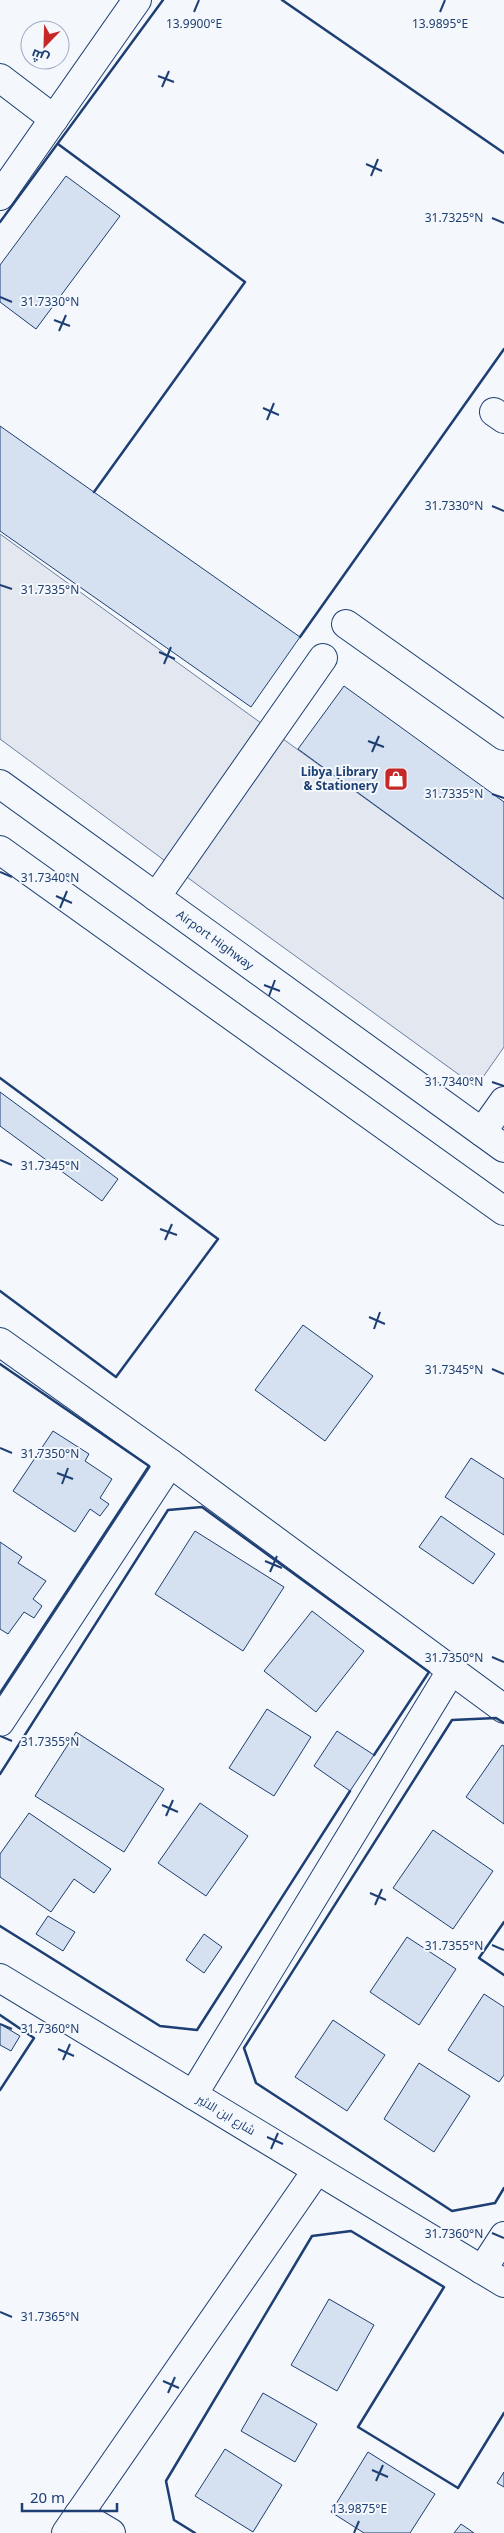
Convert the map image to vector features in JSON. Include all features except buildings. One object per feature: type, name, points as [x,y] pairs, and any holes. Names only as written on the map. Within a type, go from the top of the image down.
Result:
[{"type":"main road","points":[[0,196],[137,0]]},
{"type":"main road","points":[[0,78],[54,119]]},
{"type":"main road","points":[[346,624],[504,736]]},
{"type":"main road","points":[[156,897],[322,658]]},
{"type":"main road","name":"Airport Highway","points":[[0,784],[504,1148]]},
{"type":"main road","points":[[0,850],[504,1211]]},
{"type":"main road","points":[[482,1132],[504,1101]]},
{"type":"main road","points":[[0,1342],[170,1463],[504,1710]]},
{"type":"main road","points":[[0,1722],[170,1463]]},
{"type":"main road","points":[[193,2095],[451,1671]]},
{"type":"main road","name":"شارع ابن الاثير","points":[[0,1978],[493,2276]]},
{"type":"main road","points":[[111,2533],[73,2523],[317,2170]]},
{"type":"main road","points":[[493,2276],[504,2236]]},
{"type":"shaded area","points":[[0,534],[504,899],[504,1047],[476,1087],[0,739]]},
{"type":"wall","points":[[0,222],[163,0]]},
{"type":"wall","points":[[282,0],[504,153]]},
{"type":"wall","points":[[58,144],[245,282],[94,492]]},
{"type":"wall","points":[[300,637],[504,349]]},
{"type":"wall","points":[[0,1078],[218,1239],[116,1377],[0,1291]]},
{"type":"wall","points":[[0,1364],[149,1466],[0,1693]]},
{"type":"wall","points":[[0,1774],[168,1510],[202,1507],[429,1672],[374,1755]]},
{"type":"wall","points":[[504,1723],[496,1718],[452,1720],[244,2048],[256,2083],[452,2211],[495,2203],[504,2188]]},
{"type":"wall","points":[[0,1926],[160,2026],[197,2030],[350,1791]]},
{"type":"wall","points":[[504,1922],[479,1958],[504,1975]]},
{"type":"wall","points":[[0,2015],[34,2038],[0,2090]]},
{"type":"wall","points":[[195,2533],[174,2520],[166,2481],[312,2236],[351,2231],[444,2287],[358,2427],[458,2488],[504,2413]]},
{"type":"place","name":"Libya Library & Stationery","points":[[396,779]]}]
